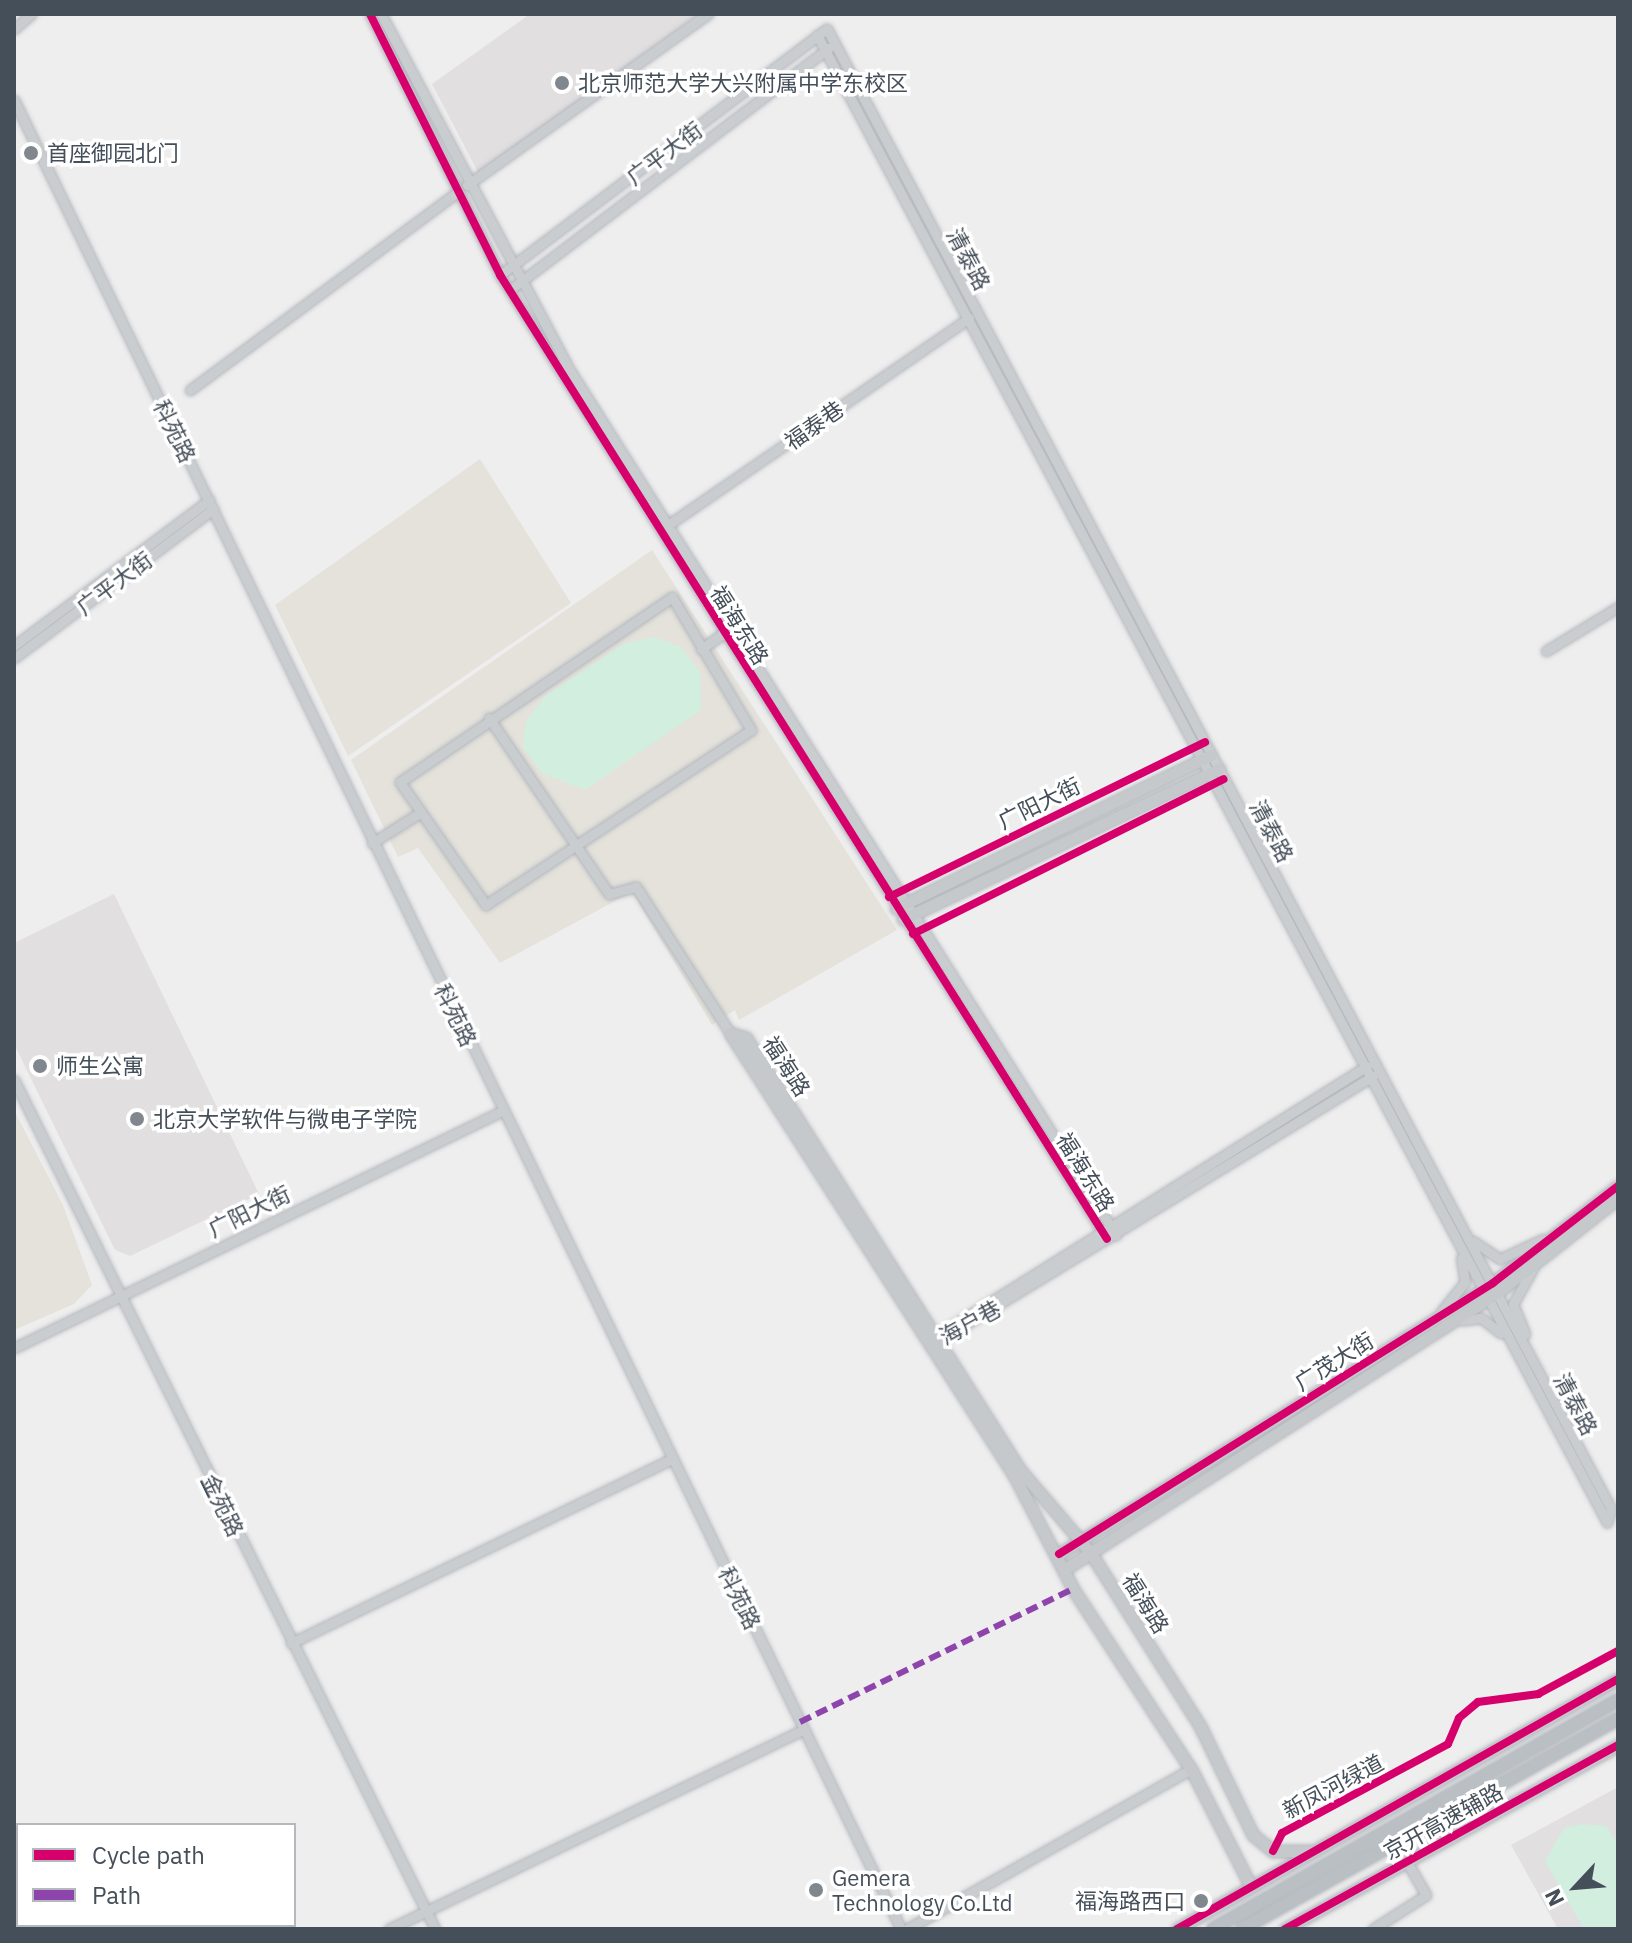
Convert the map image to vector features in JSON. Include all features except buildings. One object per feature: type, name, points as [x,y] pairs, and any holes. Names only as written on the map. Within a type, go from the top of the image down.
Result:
[{"type":"highway","points":[[1213,1929],[1618,1700]]},
{"type":"highway","points":[[1242,1929],[1618,1719]]},
{"type":"main road","name":"广阳大街","points":[[905,911],[1206,758]]},
{"type":"main road","name":"广阳大街","points":[[905,911],[1213,771]]},
{"type":"main road","name":"福海路","points":[[730,1033],[746,1038],[939,1337],[1020,1470],[1090,1552],[1205,1735],[1253,1835],[1273,1851],[1311,1851]]},
{"type":"main road","name":"福海路","points":[[730,1033],[928,1344],[1191,1769],[1250,1885]]},
{"type":"main road","name":"广茂大街","points":[[1059,1554],[1437,1316],[1490,1291],[1557,1232],[1618,1186]]},
{"type":"main road","name":"广茂大街","points":[[1065,1569],[1433,1332],[1538,1261],[1618,1198]]},
{"type":"main road","name":"京开高速辅路","points":[[1177,1929],[1618,1679]]},
{"type":"main road","name":"京开高速辅路","points":[[1285,1929],[1618,1745]]},
{"type":"street","points":[[14,21],[17,14]]},
{"type":"street","points":[[14,29],[31,14]]},
{"type":"street","name":"福海东路","points":[[370,14],[463,188],[724,633],[905,911]]},
{"type":"street","name":"福海东路","points":[[381,14],[463,188],[500,275],[1108,1233]]},
{"type":"street","points":[[190,390],[463,188],[708,14]]},
{"type":"street","name":"广平大街","points":[[500,275],[827,29]]},
{"type":"street","name":"清泰路","points":[[827,29],[1206,758]]},
{"type":"street","name":"清泰路","points":[[817,35],[1372,1070],[1453,1232],[1490,1291],[1531,1356],[1611,1509],[1607,1522],[1512,1346],[1490,1291],[1468,1236],[1372,1070]]},
{"type":"street","name":"广平大街","points":[[510,291],[835,44]]},
{"type":"street","name":"科苑路","points":[[14,100],[502,1111],[904,1929]]},
{"type":"street","name":"福泰巷","points":[[663,529],[969,318]]},
{"type":"street","name":"广平大街","points":[[14,646],[211,504]]},
{"type":"street","name":"广平大街","points":[[14,658],[211,504]]},
{"type":"street","points":[[672,597],[751,730],[486,905],[400,782],[489,718],[672,597]]},
{"type":"street","points":[[1546,651],[1618,607]]},
{"type":"street","points":[[701,649],[724,633]]},
{"type":"street","points":[[489,718],[609,894],[636,887],[730,1033]]},
{"type":"street","points":[[372,843],[421,812]]},
{"type":"street","name":"海户巷","points":[[928,1344],[1372,1070]]},
{"type":"street","name":"金苑路","points":[[14,1080],[423,1913],[435,1929]]},
{"type":"street","name":"广阳大街","points":[[14,1348],[502,1111]]},
{"type":"street","points":[[1437,1316],[1465,1282],[1453,1232]]},
{"type":"street","points":[[1468,1236],[1500,1259],[1557,1232]]},
{"type":"street","points":[[1531,1356],[1513,1304],[1538,1261]]},
{"type":"street","points":[[1433,1332],[1481,1318],[1512,1346]]},
{"type":"street","points":[[291,1643],[672,1459]]},
{"type":"street","points":[[389,1929],[804,1729]]},
{"type":"street","points":[[904,1929],[1191,1769]]},
{"type":"street","points":[[1373,1929],[1426,1895],[1407,1862]]},
{"type":"shaded area","points":[[530,14],[699,14],[479,174],[432,84]]},
{"type":"shaded area","points":[[480,459],[571,603],[348,756],[275,605]]},
{"type":"shaded area","points":[[652,550],[897,930],[739,1020],[735,1010],[712,1025],[632,892],[500,963],[418,848],[398,857],[351,760]]},
{"type":"shaded area","name":"北京大学软件与微电子学院","points":[[114,894],[259,1194],[130,1256],[115,1250],[14,1044],[14,943]]},
{"type":"shaded area","points":[[14,1110],[63,1205],[92,1285],[74,1304],[14,1330]]},
{"type":"shaded area","points":[[1618,1787],[1618,1929],[1558,1929],[1511,1845]]},
{"type":"green space","points":[[654,637],[681,647],[700,672],[701,710],[585,790],[542,773],[523,747],[526,721],[544,697],[625,643]]},
{"type":"green space","points":[[1583,1824],[1606,1826],[1618,1844],[1618,1929],[1584,1929],[1545,1861],[1564,1828]]},
{"type":"marked path","points":[[800,1722],[1073,1589]]},
{"type":"cycle path","points":[[370,14],[500,275],[1107,1239]]},
{"type":"cycle path","points":[[889,897],[1205,742]]},
{"type":"cycle path","points":[[913,934],[1224,779]]},
{"type":"cycle path","points":[[1059,1554],[1493,1283],[1618,1186]]},
{"type":"cycle path","name":"新凤河绿道","points":[[1273,1851],[1282,1833],[1448,1744],[1459,1718],[1478,1702],[1538,1694],[1618,1651]]},
{"type":"cycle path","points":[[1177,1929],[1618,1679]]},
{"type":"cycle path","points":[[1285,1929],[1618,1745]]},
{"type":"place","name":"北京师范大学大兴附属中学东校区","points":[[562,83]]},
{"type":"place","name":"首座御园北门","points":[[31,153]]},
{"type":"place","name":"师生公寓","points":[[40,1066]]},
{"type":"place","name":"北京大学软件与微电子学院","points":[[137,1119]]},
{"type":"place","name":"Gemera Technology Co.Ltd","points":[[816,1890]]},
{"type":"place","name":"福海路西口","points":[[1201,1901]]}]
